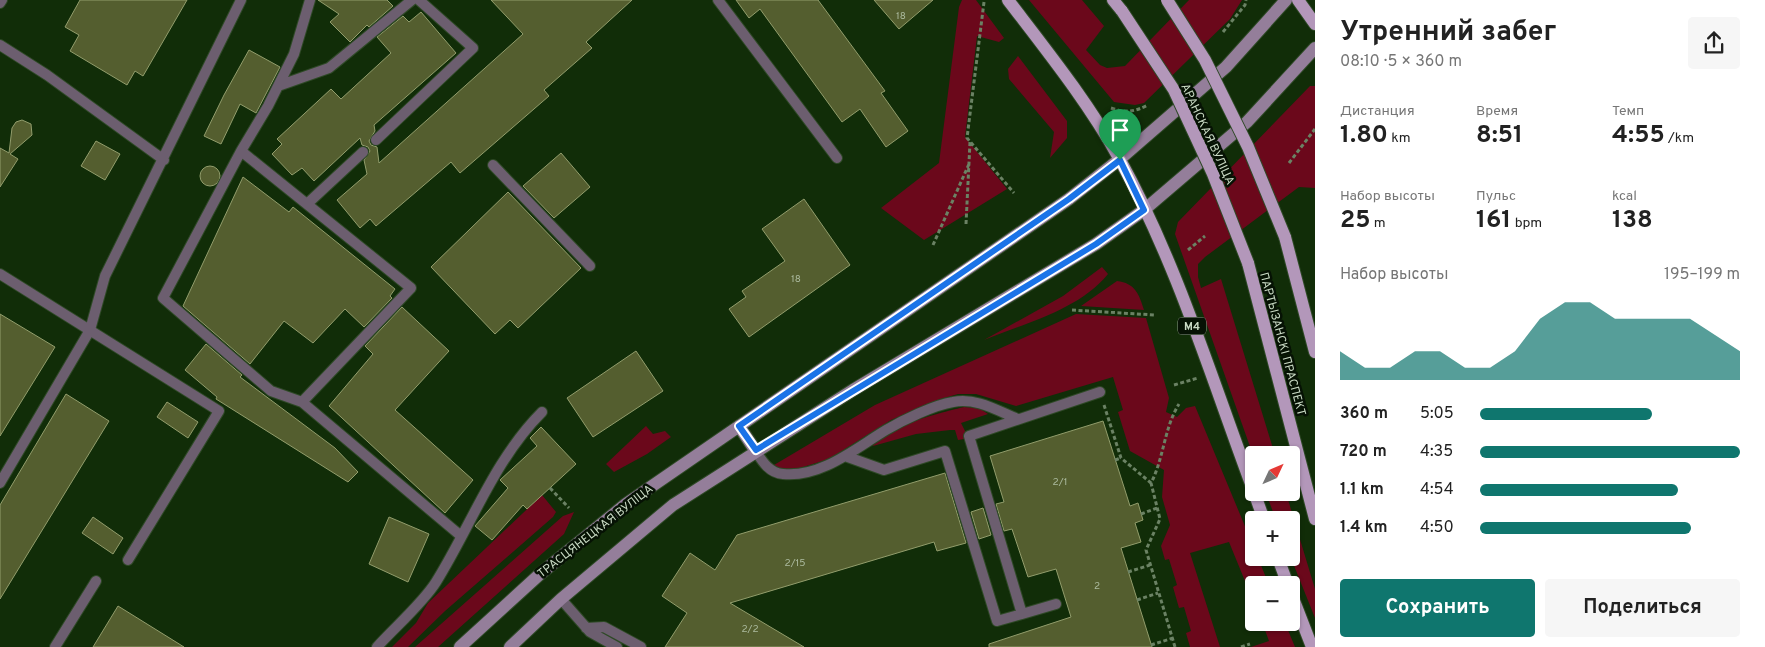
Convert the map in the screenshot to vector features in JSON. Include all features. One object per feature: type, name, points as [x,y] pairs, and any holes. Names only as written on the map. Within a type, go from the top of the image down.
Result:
[{"type":"main road","points":[[1008,0],[1096,118],[1120,160]]},
{"type":"main road","name":"АРАНСКАЯ ВУЛІЦА","points":[[1113,0],[1174,90],[1213,174],[1248,263]]},
{"type":"main road","points":[[1167,0],[1205,60],[1248,147],[1285,237],[1315,352]]},
{"type":"main road","name":"ТРАСЦЯНЕЦКАЯ ВУЛІЦА","points":[[460,647],[540,574],[626,504],[1069,199],[1120,160],[1226,67],[1286,0]]},
{"type":"main road","points":[[1298,0],[1315,24]]},
{"type":"main road","points":[[510,647],[561,599],[654,519],[756,450],[1096,244],[1144,210],[1247,122],[1315,48]]},
{"type":"main road","name":"М4","points":[[1120,160],[1169,264],[1245,468]]},
{"type":"main road","name":"ПАРТЫЗАНСКІ ПРАСПЕКТ","points":[[1248,263],[1315,519]]},
{"type":"main road","points":[[739,426],[756,450]]},
{"type":"main road","points":[[1300,616],[1312,647]]},
{"type":"lane","points":[[0,483],[90,330],[105,276],[164,160],[241,0]]},
{"type":"lane","points":[[310,0],[294,54],[163,298],[271,391],[302,402],[461,536]]},
{"type":"lane","points":[[278,86],[329,68],[412,0]]},
{"type":"lane","points":[[376,140],[473,48],[419,0]]},
{"type":"lane","points":[[718,0],[837,158]]},
{"type":"lane","points":[[0,46],[47,75],[164,160]]},
{"type":"lane","points":[[241,151],[411,288],[302,402]]},
{"type":"lane","points":[[307,204],[363,152]]},
{"type":"lane","points":[[493,165],[590,266]]},
{"type":"lane","points":[[0,274],[220,411],[128,560]]},
{"type":"lane","points":[[1022,614],[969,436],[1100,392]]},
{"type":"lane","points":[[756,450],[767,468],[782,474],[808,472],[845,456],[889,428],[952,402],[975,402],[1018,419]]},
{"type":"lane","points":[[377,647],[435,584],[505,457],[525,430],[542,412]]},
{"type":"lane","points":[[845,456],[884,470],[945,451],[997,621],[1056,604]]},
{"type":"lane","points":[[55,647],[96,581]]},
{"type":"lane","points":[[561,599],[586,628],[617,647]]},
{"type":"lane","points":[[586,628],[604,627],[641,647]]},
{"type":"path","points":[[1223,32],[1245,5],[1246,0]]},
{"type":"path","points":[[984,2],[967,138],[1014,193]]},
{"type":"path","points":[[1111,108],[1123,112],[1136,112],[1148,105]]},
{"type":"path","points":[[1289,163],[1315,129]]},
{"type":"path","points":[[966,224],[970,141]]},
{"type":"path","points":[[933,245],[969,164]]},
{"type":"path","points":[[1188,250],[1205,236]]},
{"type":"path","points":[[1072,310],[1154,315]]},
{"type":"path","points":[[1174,385],[1211,375]]},
{"type":"path","points":[[1151,483],[1159,468],[1172,414],[1179,404]]},
{"type":"path","points":[[1109,419],[1121,458],[1151,483],[1160,519],[1146,550],[1175,647]]},
{"type":"path","points":[[1115,460],[1121,458]]},
{"type":"path","points":[[550,488],[569,508]]},
{"type":"path","points":[[1141,514],[1158,508]]},
{"type":"path","points":[[1128,572],[1150,565]]},
{"type":"path","points":[[1137,600],[1158,593]]},
{"type":"path","points":[[1151,645],[1173,638]]},
{"type":"path","points":[[1241,647],[1250,644]]},
{"type":"shaded area","points":[[962,0],[976,0],[1004,38],[999,42],[977,36],[965,137],[1007,189],[924,240],[881,208],[939,163],[959,7]]},
{"type":"shaded area","points":[[1029,0],[1082,0],[1104,26],[1086,50],[1100,65],[1107,68],[1125,66],[1189,0],[1242,0],[1230,19],[1144,103],[1135,105],[1114,102]]},
{"type":"shaded area","points":[[1018,56],[1067,121],[1067,138],[1050,158],[1054,132],[1009,79],[1008,69]]},
{"type":"shaded area","points":[[1310,86],[1315,86],[1315,188],[1299,187],[1198,264],[1198,277],[1201,288],[1221,279],[1272,446],[1250,446],[1175,234],[1178,222]]},
{"type":"shaded area","points":[[1102,267],[1108,274],[1082,297],[1050,314],[984,340],[1063,296]]},
{"type":"shaded area","points":[[1117,281],[1128,284],[1135,290],[1144,310],[1081,306]]},
{"type":"shaded area","points":[[1076,314],[1146,318],[1169,398],[1166,412],[1177,417],[1186,408],[1195,406],[1245,526],[1245,566],[1261,566],[1265,576],[1245,576],[1245,581],[1229,542],[1190,553],[1220,647],[1190,647],[1186,633],[1191,631],[1184,607],[1179,608],[1173,587],[1177,585],[1169,559],[1165,560],[1161,546],[1170,525],[1162,497],[1164,470],[1130,451],[1118,412],[1123,410],[1113,377],[1016,406],[976,394],[958,394],[891,420],[829,459],[787,472],[774,465],[875,405]]},
{"type":"shaded area","points":[[964,407],[979,408],[988,414],[961,423],[965,431],[964,439],[958,440],[955,430],[950,430],[916,434],[873,446],[878,439],[887,433],[914,421]]},
{"type":"shaded area","points":[[646,426],[653,434],[665,431],[671,437],[647,454],[614,472],[606,464]]},
{"type":"shaded area","points":[[542,495],[556,512],[553,517],[445,611],[408,647],[392,647],[416,623],[428,603]]},
{"type":"shaded area","points":[[1269,501],[1288,501],[1291,511],[1273,511]]},
{"type":"shaded area","points":[[574,512],[564,534],[438,647],[415,647],[563,516]]},
{"type":"shaded area","points":[[1300,539],[1315,589],[1315,618],[1300,580],[1300,576],[1298,576],[1294,566],[1300,566]]},
{"type":"shaded area","points":[[1265,631],[1288,631],[1295,647],[1251,647],[1269,641]]},
{"type":"building","points":[[80,0],[187,0],[143,76],[135,71],[127,85],[70,51],[79,35],[65,27]]},
{"type":"building","points":[[318,0],[387,0],[393,6],[369,27],[367,25],[350,42],[330,22],[339,14]]},
{"type":"building","points":[[491,0],[632,0],[586,42],[592,48],[544,90],[549,96],[460,173],[451,162],[376,226],[370,219],[360,228],[337,200],[367,174],[364,160],[370,151],[368,147],[362,145],[360,138],[314,181],[302,168],[292,175],[272,154],[282,144],[277,139],[331,89],[341,99],[391,53],[377,37],[403,16],[409,22],[421,12],[456,53],[374,125],[375,131],[369,141],[371,145],[377,147],[379,163],[523,34]]},
{"type":"building","points":[[736,0],[818,0],[885,91],[881,93],[908,131],[886,147],[860,109],[842,122],[760,9],[749,18]]},
{"type":"building","points":[[874,0],[933,0],[899,29]]},
{"type":"building","points":[[249,50],[280,67],[256,113],[240,104],[221,144],[204,136]]},
{"type":"building","points":[[22,120],[31,124],[32,135],[10,154],[18,159],[0,187],[0,148],[9,153],[12,128],[16,122]]},
{"type":"building","points":[[96,141],[120,154],[105,180],[81,166]]},
{"type":"building","points":[[561,153],[590,187],[554,218],[523,186]]},
{"type":"building","points":[[210,166],[217,169],[220,176],[217,183],[210,186],[203,183],[200,176],[203,169]]},
{"type":"building","points":[[243,177],[289,212],[293,207],[395,289],[390,296],[392,298],[364,327],[345,309],[313,343],[284,321],[250,364],[183,306]]},
{"type":"building","points":[[508,192],[581,268],[518,328],[510,320],[495,334],[431,267]]},
{"type":"building","points":[[804,199],[850,265],[749,337],[729,309],[746,297],[742,291],[785,261],[762,229]]},
{"type":"building","points":[[402,307],[449,351],[395,410],[473,480],[445,513],[329,406],[373,354],[365,346]]},
{"type":"building","points":[[0,314],[55,347],[0,436]]},
{"type":"building","points":[[206,344],[242,375],[240,377],[335,448],[358,472],[348,482],[216,399],[217,397],[185,370]]},
{"type":"building","points":[[636,351],[663,391],[593,437],[567,398]]},
{"type":"building","points":[[66,394],[109,421],[0,599],[0,505]]},
{"type":"building","points":[[167,402],[198,422],[188,438],[157,417]]},
{"type":"building","points":[[1103,421],[1130,506],[1138,503],[1143,520],[1135,523],[1141,542],[1121,548],[1152,647],[989,647],[989,644],[1071,617],[1056,569],[1028,577],[1012,529],[1004,531],[996,504],[1004,502],[990,456]]},
{"type":"building","points":[[541,427],[576,464],[527,509],[523,505],[492,540],[475,526],[508,488],[500,480],[537,446],[530,438]]},
{"type":"building","points":[[945,473],[966,543],[937,551],[934,542],[730,603],[804,647],[665,647],[687,613],[662,596],[690,553],[715,570],[737,535]]},
{"type":"building","points":[[983,508],[991,535],[979,539],[971,512]]},
{"type":"building","points":[[93,517],[123,538],[113,554],[82,533]]},
{"type":"building","points":[[389,517],[429,534],[408,582],[369,564]]},
{"type":"building","points":[[118,606],[184,647],[93,647]]},
{"type":"route","points":[[1120,160],[1144,210],[1096,244],[756,450],[739,426],[1069,199],[1120,160]]}]
